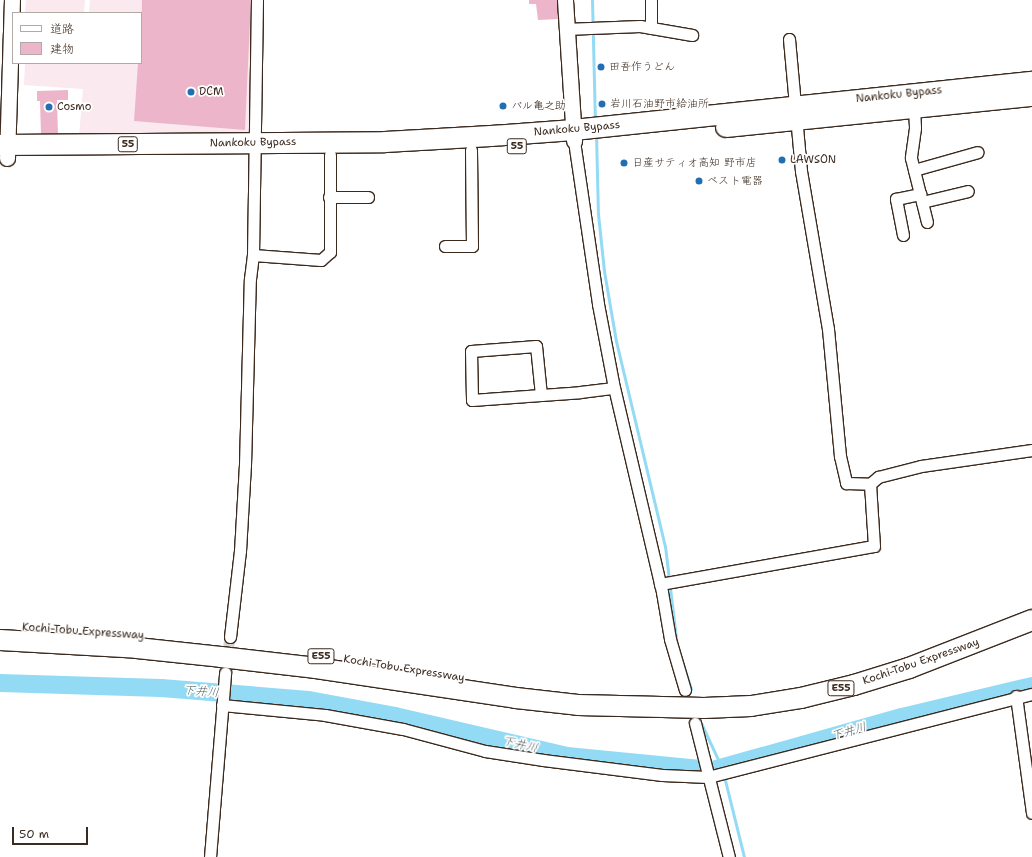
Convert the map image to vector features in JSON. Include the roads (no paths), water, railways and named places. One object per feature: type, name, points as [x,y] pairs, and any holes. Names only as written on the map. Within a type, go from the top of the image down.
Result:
[{"type":"highway","name":"Nankoku Bypass","points":[[255,150],[330,155],[471,150],[574,136],[796,113],[1032,82]]},
{"type":"highway","name":"Nankoku Bypass","points":[[796,113],[914,108],[1032,96]]},
{"type":"highway","name":"Nankoku Bypass","points":[[4,152],[255,150],[385,142],[574,136]]},
{"type":"highway","name":"Kochi-Tobu Expressway","points":[[0,640],[138,648],[214,656],[316,668],[516,698],[640,707],[743,706],[801,698],[909,668],[1032,620]]},
{"type":"highway","name":"Kochi-Tobu Expressway","points":[[0,626],[170,638],[262,648],[640,707]]},
{"type":"street","points":[[4,152],[12,0]]},
{"type":"street","points":[[230,636],[240,551],[250,279],[253,255],[257,0]]},
{"type":"street","points":[[565,0],[565,29],[574,136],[598,304],[614,388],[660,584],[670,639],[685,690]]},
{"type":"street","points":[[650,0],[651,28]]},
{"type":"street","points":[[565,29],[640,26],[692,35]]},
{"type":"street","points":[[789,39],[801,171],[828,329],[840,456],[846,483],[870,484],[878,477],[921,466],[1032,450]]},
{"type":"street","points":[[914,108],[915,128],[911,158],[928,222]]},
{"type":"street","points":[[445,246],[472,246],[471,150]]},
{"type":"street","points":[[914,170],[978,152]]},
{"type":"street","points":[[253,255],[322,260],[330,252],[330,155]]},
{"type":"street","points":[[903,235],[896,199],[921,198],[968,191]]},
{"type":"street","points":[[329,197],[368,197]]},
{"type":"street","points":[[541,395],[536,346],[470,350],[472,400],[541,395],[614,388]]},
{"type":"street","points":[[660,584],[874,546],[870,484]]},
{"type":"street","points":[[210,857],[225,673]]},
{"type":"street","points":[[222,704],[325,715],[403,729],[485,751],[536,759],[662,775],[708,777],[1016,696],[1032,694]]},
{"type":"street","points":[[1016,696],[1032,814]]},
{"type":"street","points":[[695,723],[729,857]]},
{"type":"waterway","points":[[592,0],[595,120]]},
{"type":"waterway","points":[[596,134],[598,214],[604,271],[616,341],[665,546],[677,646]]},
{"type":"waterway","points":[[680,655],[691,689]]},
{"type":"waterway","name":"下井川","points":[[0,683],[161,688],[309,700],[395,716],[567,756],[713,770],[902,717],[1032,686]]},
{"type":"waterway","points":[[701,723],[722,768],[744,857]]},
{"type":"tunnel","points":[[226,663],[230,637]]},
{"type":"place","name":"田吾作うどん","points":[[601,67]]},
{"type":"place","name":"DCM","points":[[191,92]]},
{"type":"place","name":"岩川石油野市給油所","points":[[602,104]]},
{"type":"place","name":"バル亀之助","points":[[503,106]]},
{"type":"place","name":"Cosmo","points":[[49,107]]},
{"type":"place","name":"LAWSON","points":[[782,160]]},
{"type":"place","name":"日産サティオ高知 野市店","points":[[624,163]]},
{"type":"place","name":"ベスト電器","points":[[699,181]]}]
